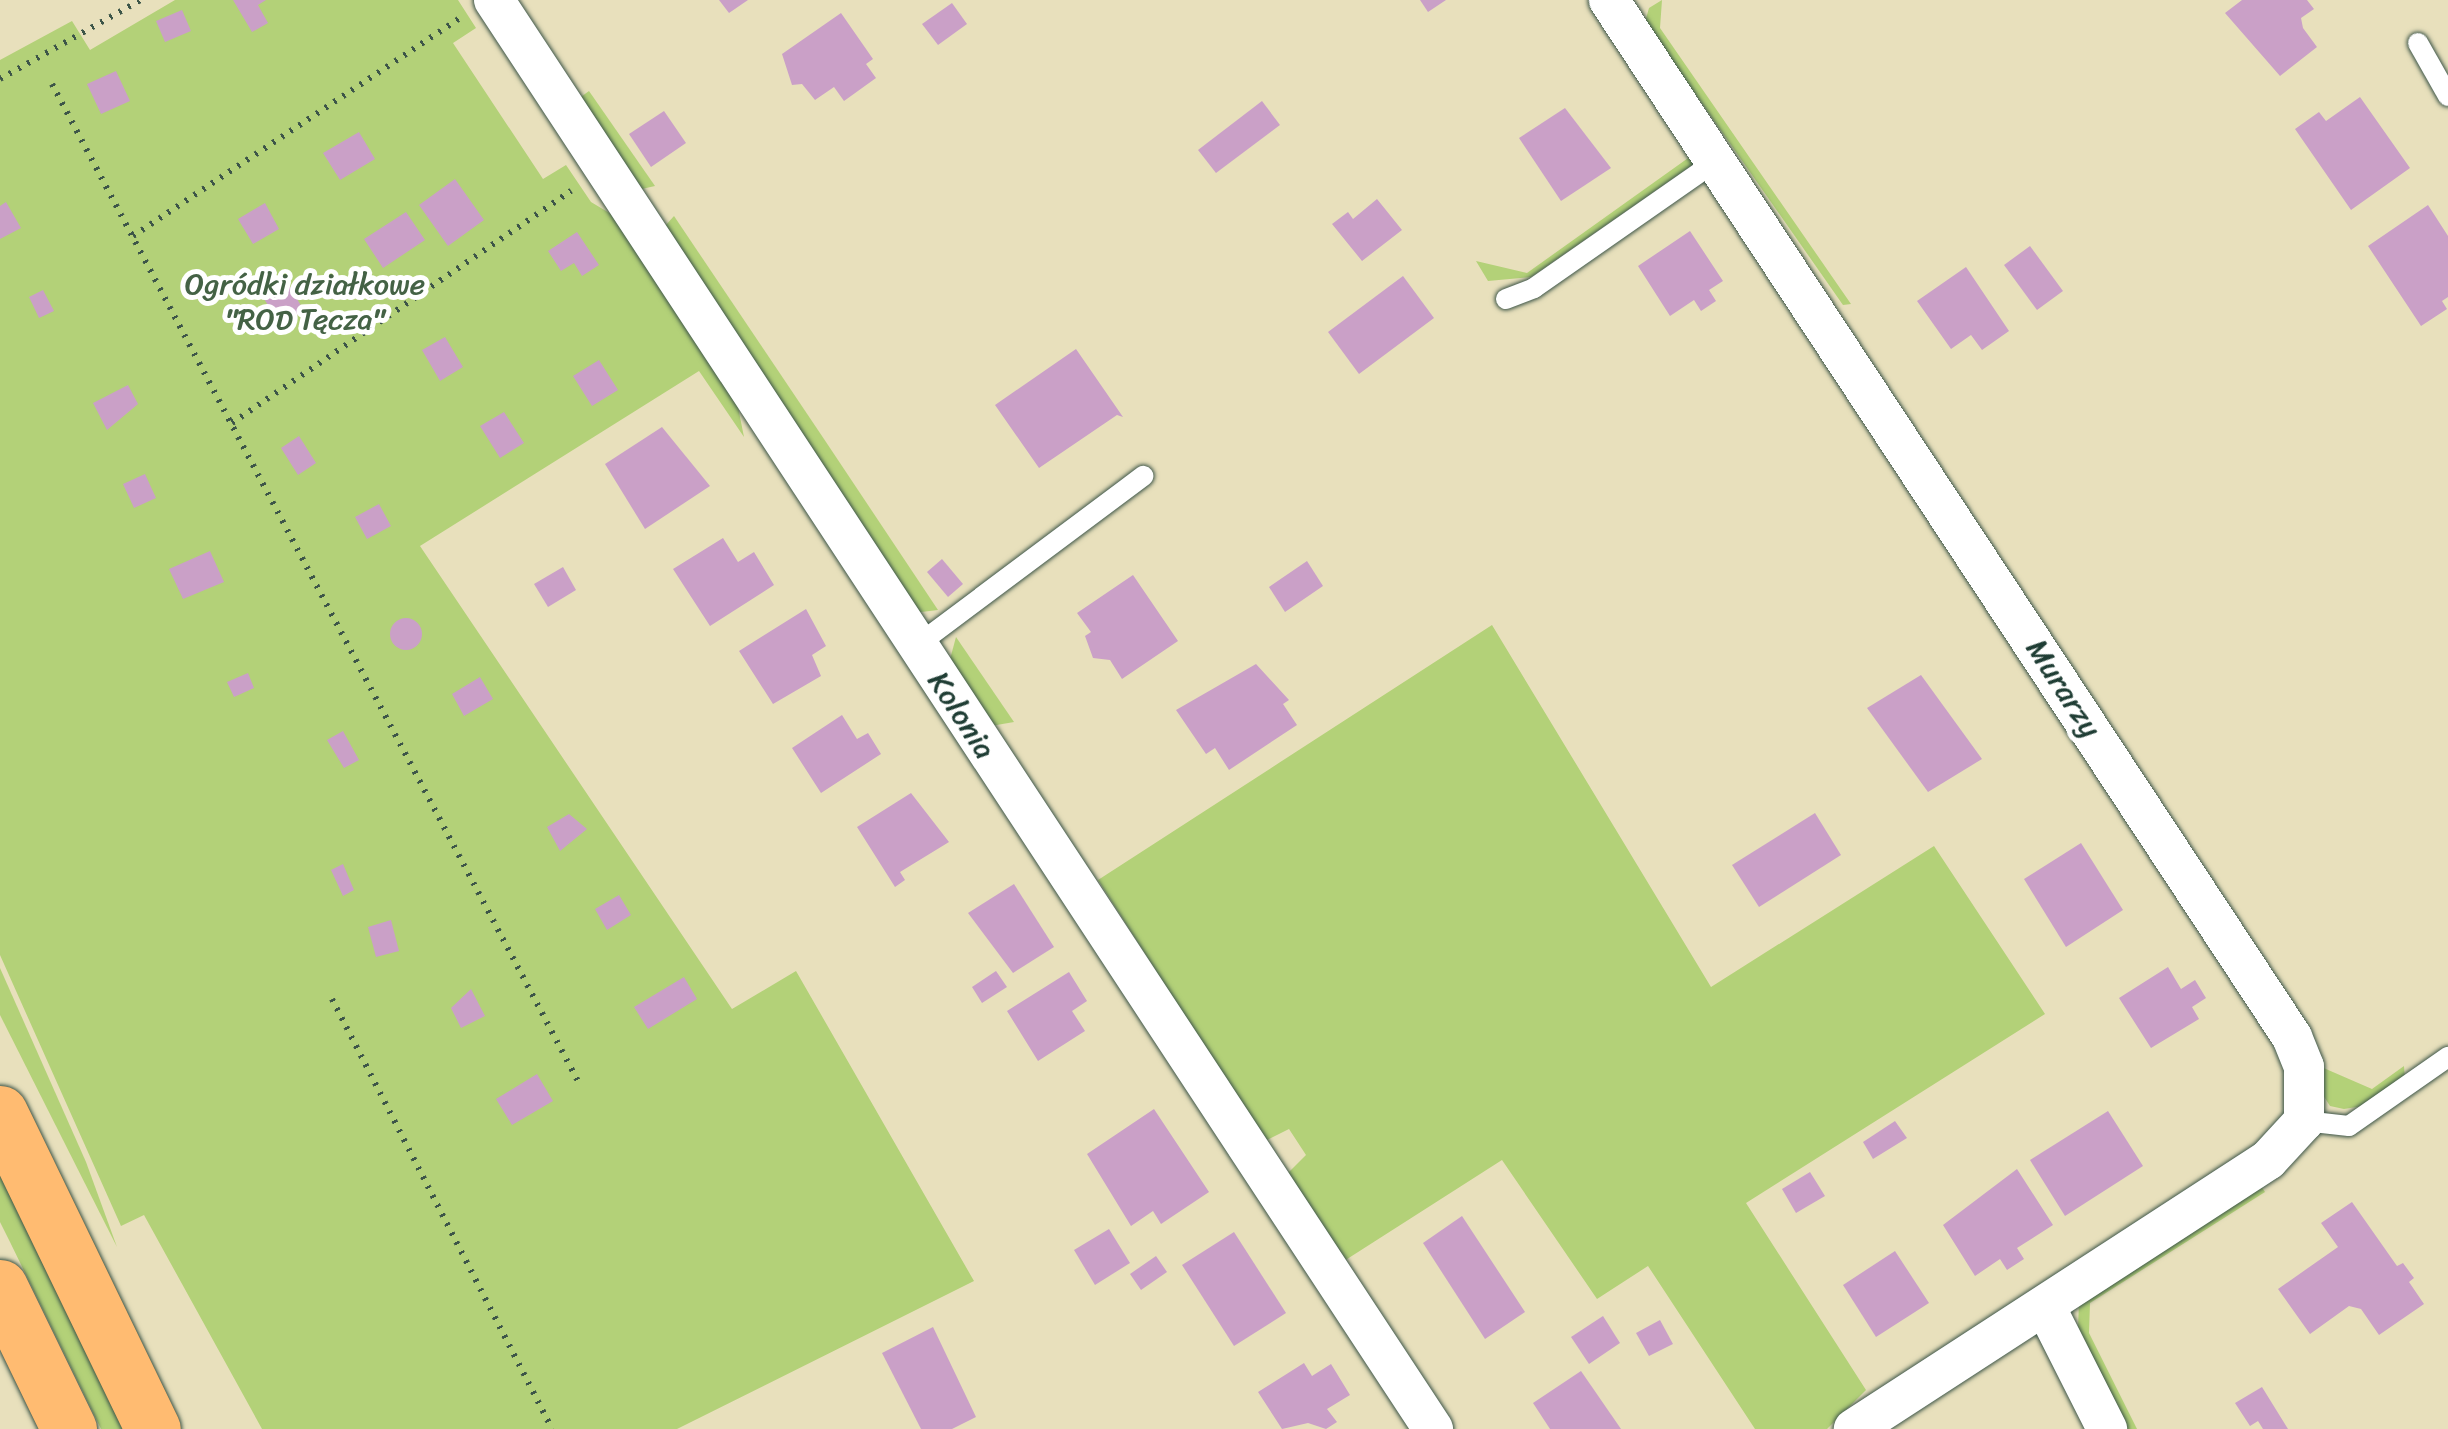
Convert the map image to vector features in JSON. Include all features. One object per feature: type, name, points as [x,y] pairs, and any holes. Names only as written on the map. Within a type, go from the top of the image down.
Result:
[{"type":"highway","points":[[0,1113],[153,1429]]},
{"type":"highway","points":[[0,1287],[70,1429]]},
{"type":"street","name":"Murarzy","points":[[1619,4],[2292,1037],[2304,1067],[2304,1121]]},
{"type":"street","name":"Kolonia","points":[[480,7],[602,170],[1433,1429]]},
{"type":"street","points":[[1854,1429],[2268,1160],[2304,1121]]},
{"type":"street","points":[[2046,1306],[2107,1429]]},
{"type":"lane","points":[[2418,43],[2448,96]]},
{"type":"lane","points":[[1506,298],[1534,288],[1719,159]]},
{"type":"lane","points":[[916,646],[1144,476]]},
{"type":"lane","points":[[2304,1121],[2349,1126],[2448,1057]]},
{"type":"path","points":[[0,79],[141,0]]},
{"type":"path","points":[[133,236],[480,7]]},
{"type":"path","points":[[52,84],[579,1082]]},
{"type":"path","points":[[232,422],[602,170]]},
{"type":"path","points":[[332,999],[552,1429]]},
{"type":"green space","name":"Ogródki działkowe \"ROD Tęcza\"","points":[[175,0],[458,0],[476,28],[453,43],[543,179],[566,165],[591,202],[611,214],[736,397],[744,437],[699,371],[420,546],[732,1009],[796,971],[974,1281],[677,1429],[262,1429],[144,1215],[121,1226],[0,955],[0,60],[72,21],[90,50]]},
{"type":"green space","points":[[1662,0],[1660,28],[1851,304],[1843,305],[1645,22],[1649,8]]},
{"type":"green space","points":[[589,91],[655,186],[633,191],[574,102]]},
{"type":"green space","points":[[1691,156],[1695,163],[1531,277],[1488,281],[1476,261],[1527,273]]},
{"type":"green space","points":[[674,216],[938,610],[913,613],[665,226]]},
{"type":"green space","points":[[1492,625],[1711,987],[1934,846],[2045,1014],[1746,1203],[1866,1390],[1827,1429],[1755,1429],[1648,1266],[1597,1299],[1502,1160],[1344,1261],[1287,1174],[1306,1155],[1289,1129],[1265,1141],[1098,880]]},
{"type":"green space","points":[[956,637],[1014,722],[991,726],[949,663]]},
{"type":"green space","points":[[0,968],[86,1162],[117,1247],[0,1015]]},
{"type":"green space","points":[[2319,1066],[2372,1089],[2404,1066],[2405,1080],[2369,1105],[2344,1109],[2330,1106],[2323,1095]]},
{"type":"green space","points":[[0,1173],[125,1429],[101,1429],[0,1222]]},
{"type":"green space","points":[[2257,1180],[2265,1192],[2090,1303],[2089,1333],[2137,1429],[2126,1429],[2078,1329],[2079,1301]]},
{"type":"building","points":[[233,0],[266,0],[258,5],[268,23],[252,32]]},
{"type":"building","points":[[719,0],[748,0],[729,13]]},
{"type":"building","points":[[1420,0],[1446,0],[1428,12]]},
{"type":"building","points":[[2242,0],[2307,0],[2314,9],[2301,18],[2303,28],[2317,47],[2280,76],[2225,13]]},
{"type":"building","points":[[952,3],[967,24],[938,45],[922,24]]},
{"type":"building","points":[[182,10],[191,31],[165,42],[156,21]]},
{"type":"building","points":[[841,13],[873,59],[866,64],[876,78],[844,101],[834,87],[815,100],[802,84],[792,85],[782,54]]},
{"type":"building","points":[[116,71],[130,101],[101,114],[87,84]]},
{"type":"building","points":[[2360,97],[2410,168],[2351,210],[2295,129],[2319,112],[2326,121]]},
{"type":"building","points":[[1262,101],[1280,125],[1216,173],[1198,150]]},
{"type":"building","points":[[1565,108],[1611,168],[1561,201],[1519,138]]},
{"type":"building","points":[[664,111],[686,143],[651,167],[629,134]]},
{"type":"building","points":[[359,132],[375,159],[340,180],[323,153]]},
{"type":"building","points":[[455,179],[484,220],[448,246],[419,205]]},
{"type":"building","points":[[1377,199],[1402,230],[1362,261],[1332,224],[1348,212],[1353,219]]},
{"type":"building","points":[[6,202],[21,228],[0,239],[0,206]]},
{"type":"building","points":[[265,203],[279,229],[253,244],[238,219]]},
{"type":"building","points":[[2428,205],[2448,236],[2448,297],[2442,301],[2447,309],[2421,326],[2368,246]]},
{"type":"building","points":[[406,212],[425,240],[383,268],[364,239]]},
{"type":"building","points":[[1690,231],[1723,281],[1709,290],[1716,301],[1701,311],[1694,300],[1670,316],[1638,266]]},
{"type":"building","points":[[577,232],[599,265],[582,276],[574,263],[561,271],[548,251]]},
{"type":"building","points":[[2030,246],[2063,291],[2037,310],[2004,265]]},
{"type":"building","points":[[1966,267],[2009,331],[1982,350],[1971,335],[1951,349],[1917,301]]},
{"type":"building","points":[[1403,276],[1434,318],[1359,374],[1328,332]]},
{"type":"building","points":[[287,281],[304,311],[279,325],[262,295]]},
{"type":"building","points":[[43,290],[54,311],[39,318],[29,297]]},
{"type":"building","points":[[445,337],[463,367],[440,381],[422,350]]},
{"type":"building","points":[[1076,349],[1123,417],[1117,415],[1039,468],[995,405]]},
{"type":"building","points":[[599,360],[618,390],[592,406],[573,376]]},
{"type":"building","points":[[128,385],[138,404],[107,430],[93,403]]},
{"type":"building","points":[[504,412],[524,443],[500,458],[480,426]]},
{"type":"building","points":[[662,427],[710,486],[645,529],[605,464]]},
{"type":"building","points":[[299,436],[316,463],[298,475],[281,448]]},
{"type":"building","points":[[145,474],[156,498],[134,508],[123,484]]},
{"type":"building","points":[[379,504],[391,526],[367,539],[355,517]]},
{"type":"building","points":[[723,538],[738,562],[754,552],[774,585],[710,626],[673,569]]},
{"type":"building","points":[[210,551],[224,582],[183,599],[169,569]]},
{"type":"building","points":[[942,559],[963,584],[948,597],[927,572]]},
{"type":"building","points":[[1307,561],[1323,586],[1285,612],[1269,587]]},
{"type":"building","points":[[563,567],[576,590],[548,607],[534,584]]},
{"type":"building","points":[[1133,575],[1178,641],[1122,679],[1110,660],[1093,658],[1085,636],[1091,632],[1077,613]]},
{"type":"building","points":[[806,609],[826,646],[812,655],[821,676],[773,704],[739,651]]},
{"type":"building","points":[[406,618],[418,622],[422,634],[418,646],[406,650],[394,646],[390,634],[394,622]]},
{"type":"building","points":[[1256,664],[1289,700],[1283,704],[1297,725],[1229,770],[1215,748],[1206,754],[1176,710]]},
{"type":"building","points":[[248,673],[254,688],[234,697],[227,682]]},
{"type":"building","points":[[1921,675],[1982,759],[1928,792],[1867,708]]},
{"type":"building","points":[[480,677],[493,699],[464,716],[452,694]]},
{"type":"building","points":[[842,715],[857,739],[868,733],[881,754],[821,793],[792,748]]},
{"type":"building","points":[[343,731],[359,760],[344,768],[327,740]]},
{"type":"building","points":[[911,793],[949,842],[900,872],[905,880],[895,887],[857,827]]},
{"type":"building","points":[[1815,813],[1841,855],[1759,907],[1732,865]]},
{"type":"building","points":[[569,814],[587,829],[560,851],[547,827]]},
{"type":"building","points":[[2081,843],[2123,910],[2066,947],[2024,879]]},
{"type":"building","points":[[343,864],[354,890],[343,896],[331,870]]},
{"type":"building","points":[[1014,884],[1054,947],[1013,973],[968,913]]},
{"type":"building","points":[[619,895],[631,915],[607,930],[595,909]]},
{"type":"building","points":[[391,920],[399,951],[376,957],[368,927]]},
{"type":"building","points":[[2168,967],[2181,989],[2195,980],[2206,998],[2192,1007],[2199,1019],[2151,1048],[2119,998]]},
{"type":"building","points":[[996,971],[1007,987],[982,1003],[972,987]]},
{"type":"building","points":[[1069,972],[1087,1001],[1072,1011],[1085,1031],[1038,1061],[1007,1011]]},
{"type":"building","points":[[684,977],[697,999],[648,1029],[634,1007]]},
{"type":"building","points":[[471,989],[485,1016],[461,1028],[451,1008]]},
{"type":"building","points":[[537,1074],[553,1101],[512,1125],[496,1099]]},
{"type":"building","points":[[1154,1109],[1209,1192],[1161,1224],[1153,1211],[1131,1226],[1087,1154]]},
{"type":"building","points":[[2108,1111],[2143,1166],[2065,1216],[2030,1160]]},
{"type":"building","points":[[1895,1121],[1907,1138],[1873,1159],[1863,1142]]},
{"type":"building","points":[[2017,1169],[2053,1225],[2017,1248],[2024,1259],[2007,1270],[2000,1259],[1975,1276],[1943,1225]]},
{"type":"building","points":[[1810,1172],[1825,1196],[1796,1213],[1782,1189]]},
{"type":"building","points":[[2352,1202],[2397,1266],[2403,1263],[2414,1278],[2409,1282],[2424,1304],[2379,1335],[2361,1309],[2349,1306],[2310,1334],[2278,1289],[2338,1247],[2321,1223]]},
{"type":"building","points":[[1462,1216],[1525,1312],[1485,1339],[1423,1243]]},
{"type":"building","points":[[1109,1229],[1130,1263],[1095,1285],[1074,1250]]},
{"type":"building","points":[[1234,1232],[1286,1313],[1234,1346],[1182,1265]]},
{"type":"building","points":[[1895,1251],[1929,1303],[1876,1337],[1843,1285]]},
{"type":"building","points":[[1156,1256],[1167,1272],[1141,1290],[1130,1274]]},
{"type":"building","points":[[1603,1316],[1620,1343],[1589,1364],[1571,1337]]},
{"type":"building","points":[[1660,1320],[1673,1344],[1649,1356],[1636,1333]]},
{"type":"building","points":[[933,1327],[976,1417],[952,1429],[921,1429],[882,1353]]},
{"type":"building","points":[[1304,1363],[1312,1376],[1331,1364],[1350,1395],[1327,1409],[1337,1422],[1326,1429],[1308,1423],[1282,1429],[1258,1392]]},
{"type":"building","points":[[1581,1371],[1621,1429],[1550,1429],[1533,1403]]},
{"type":"building","points":[[2262,1387],[2288,1429],[2263,1429],[2258,1421],[2250,1426],[2235,1403]]}]
